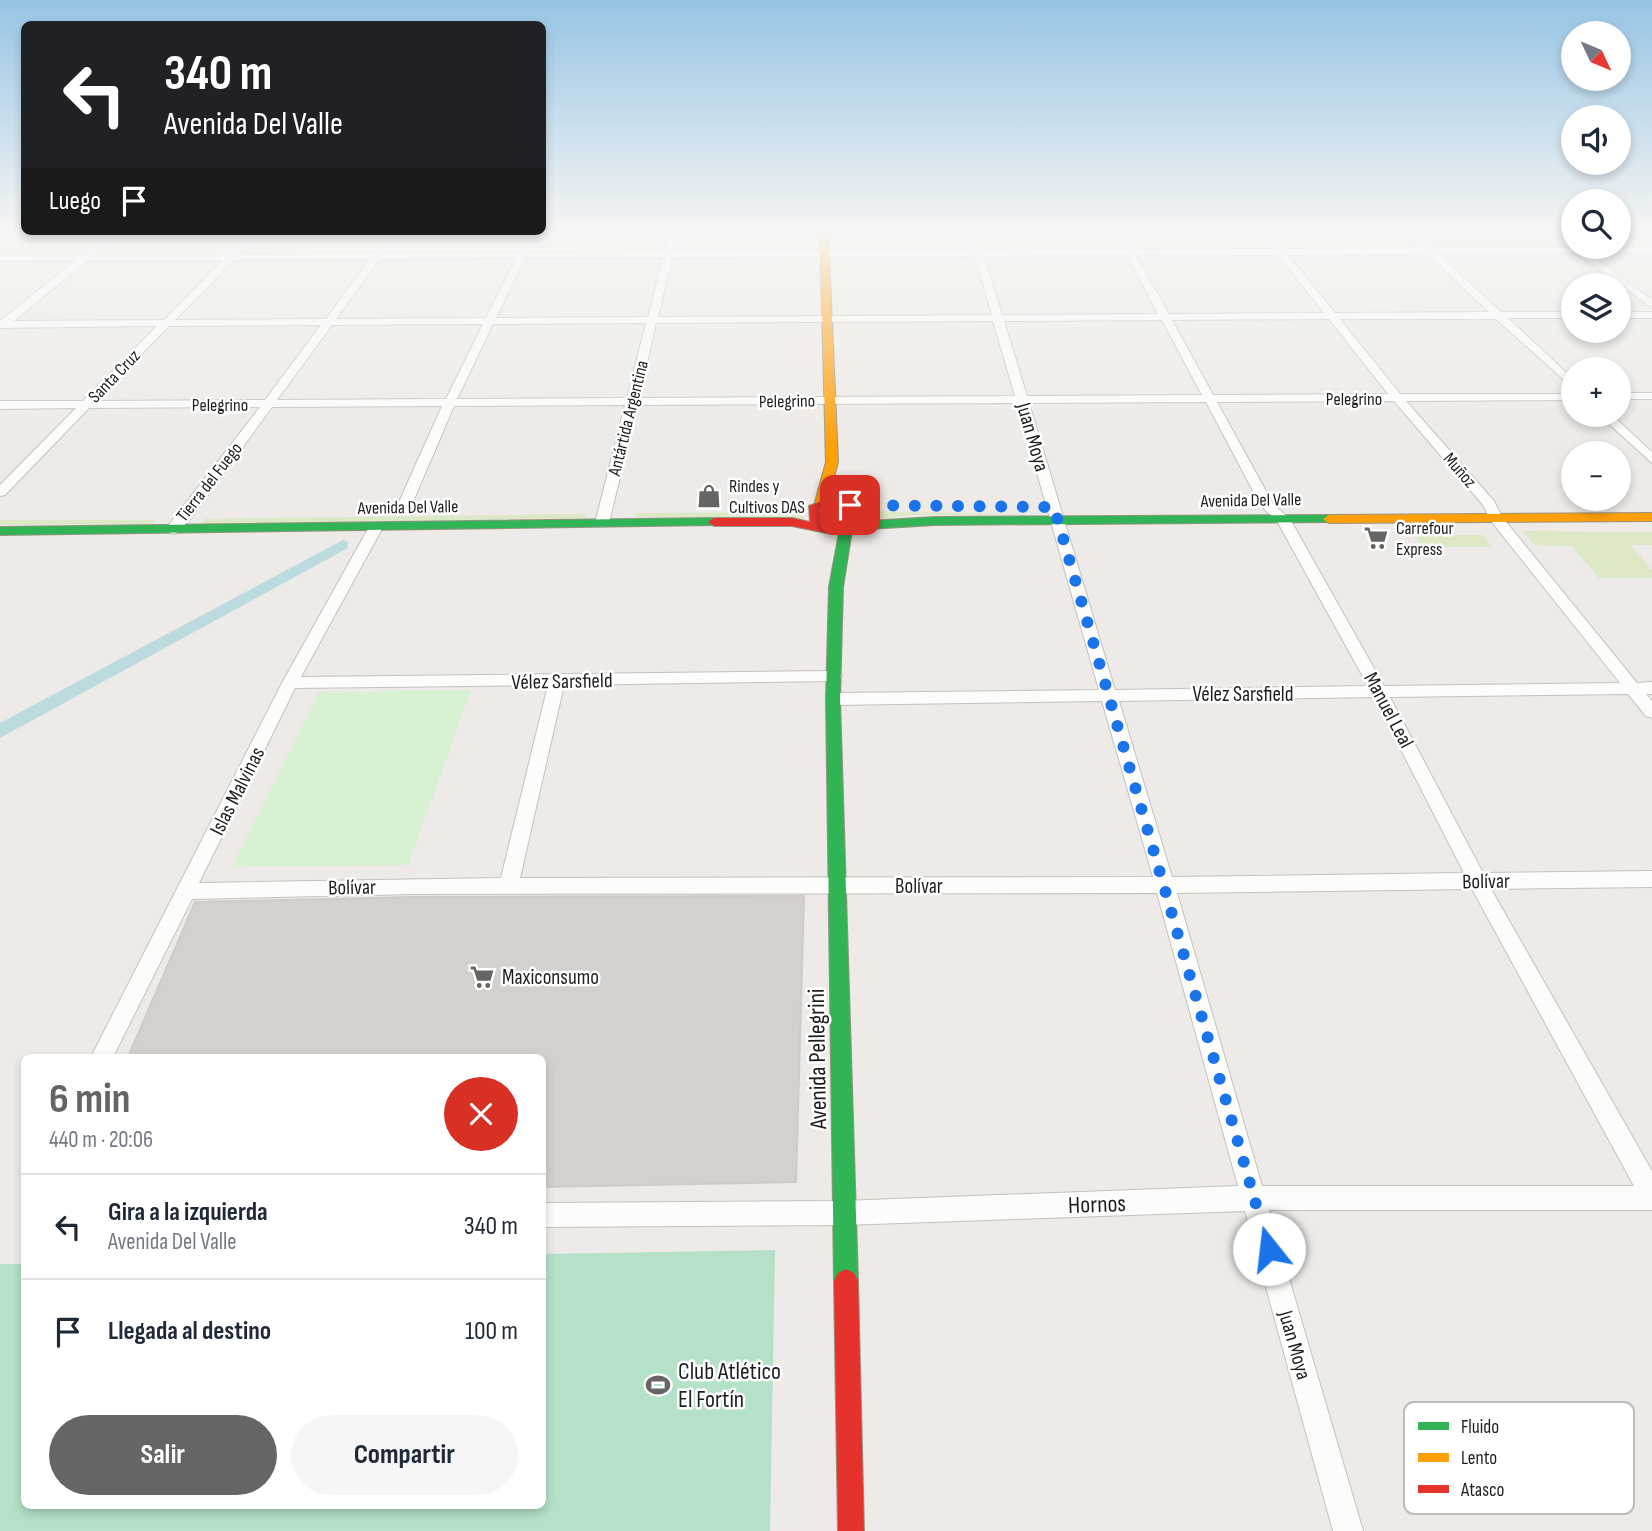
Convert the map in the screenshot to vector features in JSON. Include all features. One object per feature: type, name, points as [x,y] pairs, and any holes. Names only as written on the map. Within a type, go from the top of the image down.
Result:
[{"type":"main road","points":[[825,302],[832,462],[849,504],[870,505]]},
{"type":"main road","points":[[819,504],[832,462]]},
{"type":"main road","name":"Avenida Pellegrini","points":[[819,504],[813,516],[819,527],[836,587]]},
{"type":"main road","name":"Avenida Del Valle","points":[[0,531],[376,527],[849,504]]},
{"type":"main road","name":"Avenida Pellegrini","points":[[849,504],[856,516],[848,527],[836,587],[834,699],[851,1531]]},
{"type":"main road","name":"Avenida Del Valle","points":[[893,506],[1057,514],[1283,519],[1652,504]]},
{"type":"main road","name":"Avenida Del Valle","points":[[0,516],[402,511],[792,522],[819,527],[848,527],[1057,514],[1268,506],[1652,517]]},
{"type":"street","points":[[1,325],[29,302]]},
{"type":"street","name":"Santa Cruz","points":[[0,492],[185,302]]},
{"type":"street","name":"Tierra del Fuego","points":[[172,530],[186,515],[343,302]]},
{"type":"street","points":[[402,511],[449,404],[499,302]]},
{"type":"street","name":"Antártida Argentina","points":[[604,516],[656,302]]},
{"type":"street","name":"Juan Moya","points":[[993,302],[1165,885],[1348,1531]]},
{"type":"street","name":"Manuel Leal","points":[[1157,302],[1268,506],[1283,519],[1380,693],[1477,881],[1652,1197]]},
{"type":"street","name":"Muñoz","points":[[1321,302],[1652,712]]},
{"type":"street","points":[[1484,302],[1561,374]]},
{"type":"street","points":[[1631,315],[1652,315]]},
{"type":"street","points":[[1,325],[1561,316]]},
{"type":"street","points":[[1631,396],[1652,396]]},
{"type":"street","name":"Pelegrino","points":[[0,405],[1561,397]]},
{"type":"street","points":[[1618,427],[1652,459]]},
{"type":"street","name":"Islas Malvinas","points":[[105,1054],[290,683],[376,527]]},
{"type":"street","name":"Vélez Sarsfield","points":[[290,683],[558,682],[834,676]]},
{"type":"street","points":[[508,887],[558,682]]},
{"type":"street","name":"Vélez Sarsfield","points":[[834,699],[1652,688]]},
{"type":"street","name":"Bolívar","points":[[187,891],[1652,879]]},
{"type":"street","name":"Hornos","points":[[546,1215],[843,1213],[1254,1198],[1652,1197]]},
{"type":"green space","points":[[804,509],[804,519],[635,517],[636,513],[788,512]]},
{"type":"green space","points":[[866,509],[891,512],[1039,514],[914,515],[866,520]]},
{"type":"green space","points":[[587,514],[586,518],[202,524],[205,519]]},
{"type":"green space","points":[[0,520],[156,520],[153,524],[0,525]]},
{"type":"green space","points":[[1523,531],[1652,532],[1652,545],[1630,545],[1652,570],[1652,578],[1599,578],[1572,546],[1534,545]]},
{"type":"green space","points":[[1414,535],[1483,535],[1492,547],[1422,547]]},
{"type":"green space","points":[[471,690],[408,865],[232,867],[319,692]]},
{"type":"green space","name":"Club Atlético El Fortín","points":[[775,1250],[770,1531],[0,1531],[0,1264],[21,1264],[21,1509],[546,1509],[546,1254]]},
{"type":"building","name":"Maxiconsumo","points":[[804,896],[796,1182],[546,1187],[546,1054],[129,1054],[195,902],[412,897]]},
{"type":"waterway","points":[[0,731],[343,545]]},
{"type":"traffic: fast","points":[[850,526],[935,521],[1329,519]]},
{"type":"traffic: fast","points":[[0,531],[714,522]]},
{"type":"traffic: fast","points":[[846,528],[836,587],[833,699],[846,1281]]},
{"type":"traffic: slow","points":[[821,502],[832,462],[826,302]]},
{"type":"traffic: slow","points":[[1329,519],[1652,517]]},
{"type":"traffic: jam","points":[[714,522],[792,522],[831,530],[850,526],[856,516],[855,510],[839,502],[818,505],[813,509],[817,526]]},
{"type":"traffic: jam","points":[[846,1281],[851,1531]]},
{"type":"place","name":"Rindes y Cultivos DAS","points":[[709,496]]},
{"type":"place","name":"Carrefour Express","points":[[1376,538]]},
{"type":"place","name":"Maxiconsumo","points":[[482,977]]},
{"type":"place","name":"Club Atlético El Fortín","points":[[658,1385]]},
{"type":"route","points":[[850,505],[1054,507],[1269,1249]]}]
